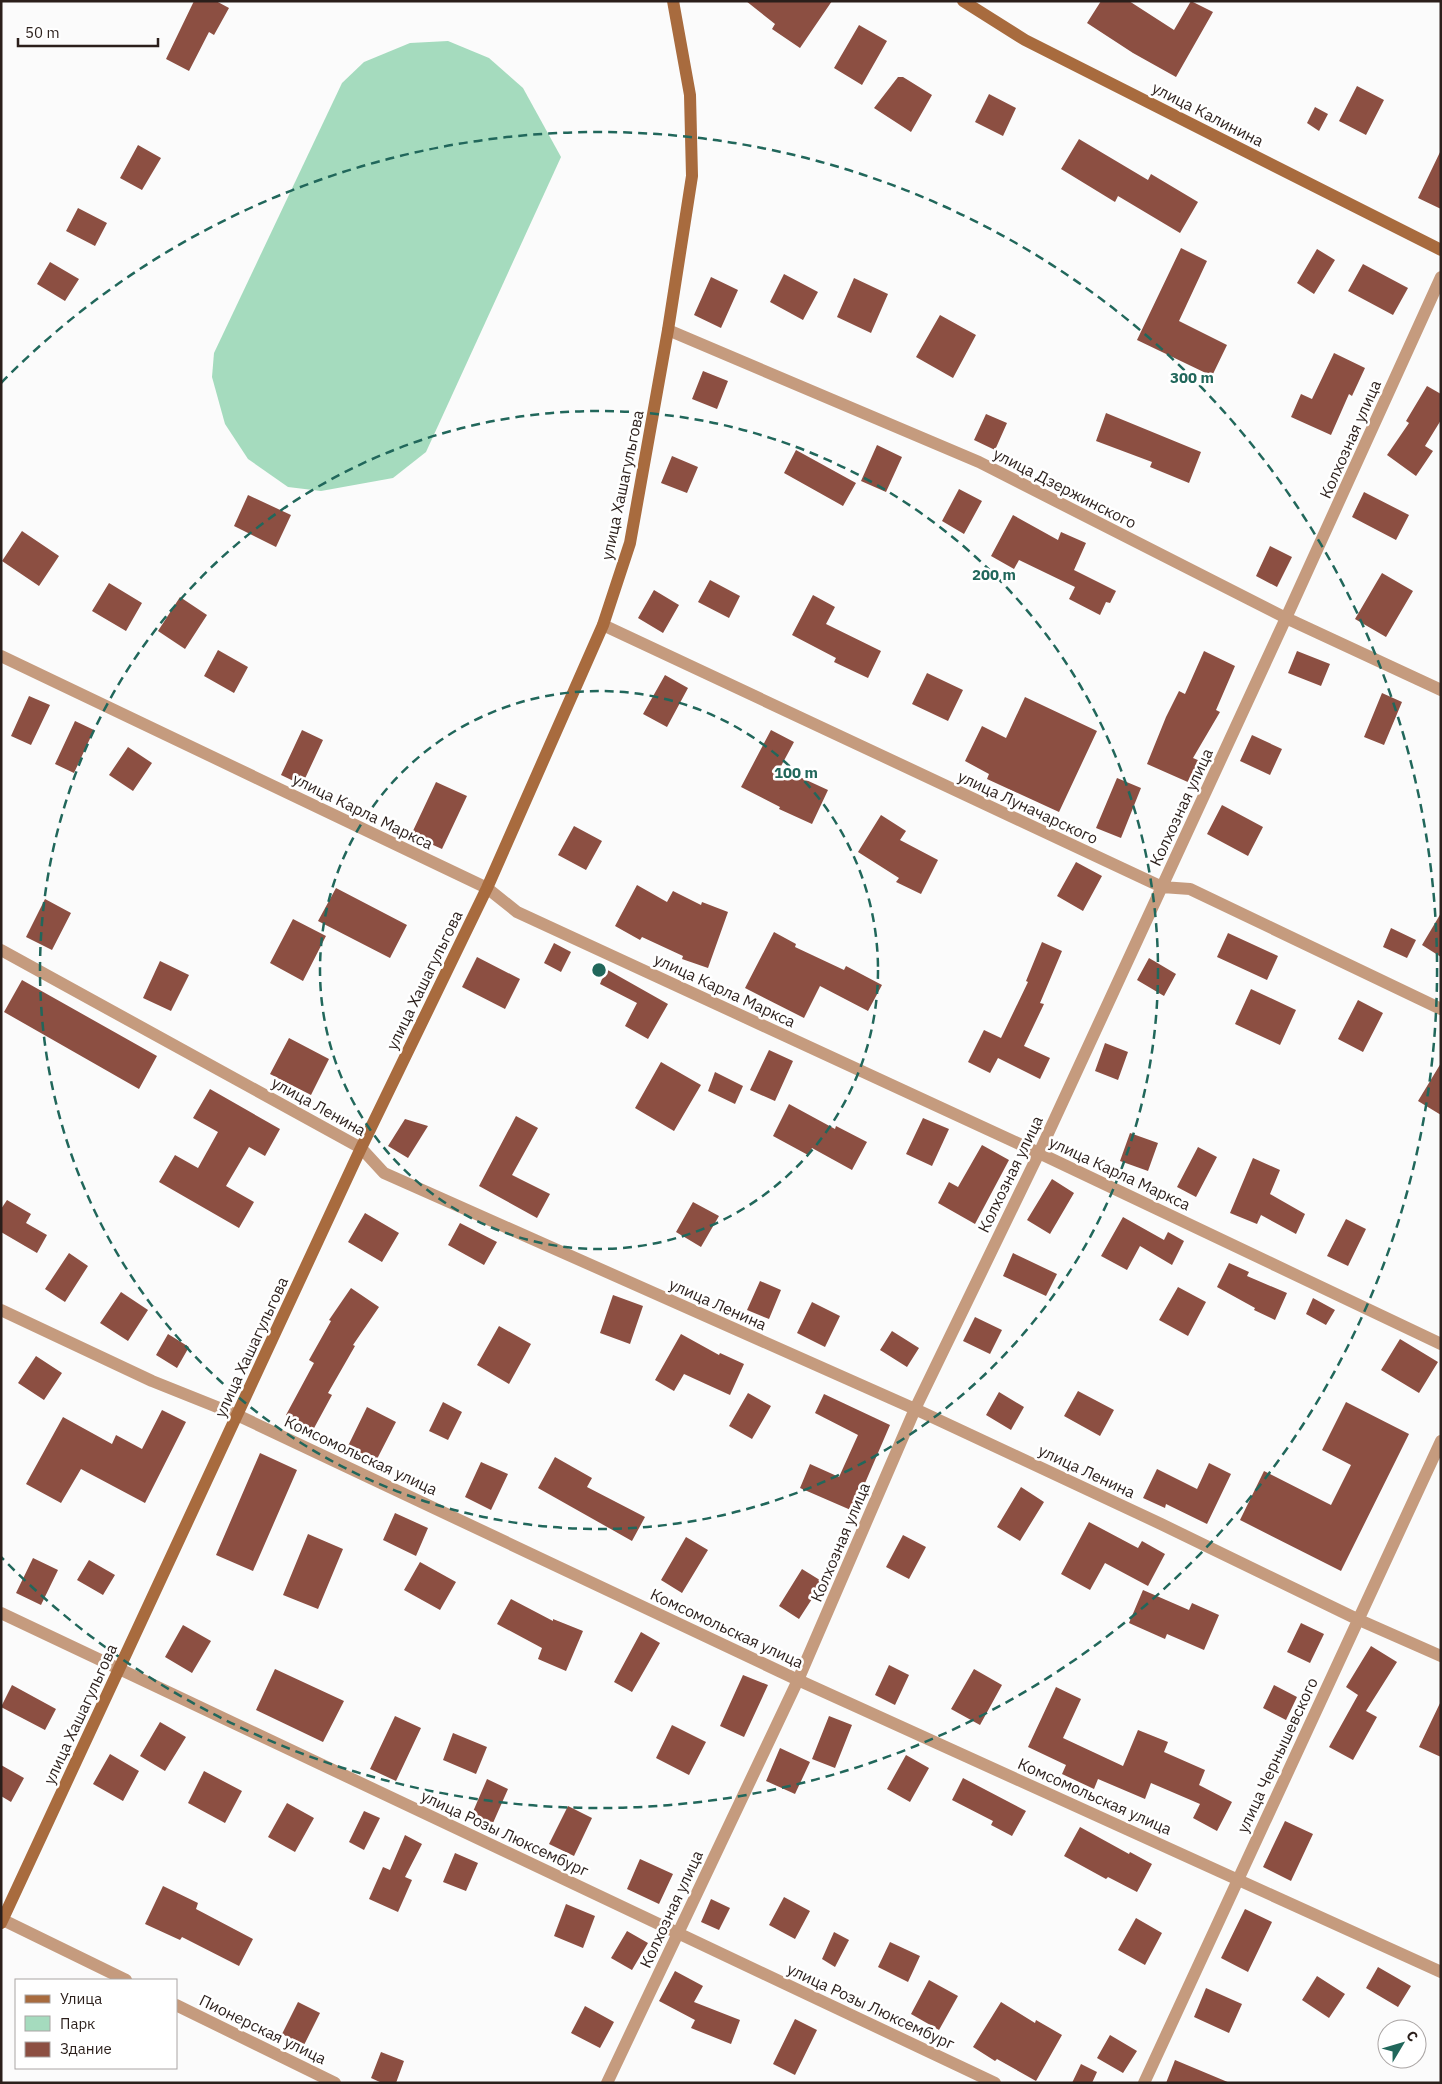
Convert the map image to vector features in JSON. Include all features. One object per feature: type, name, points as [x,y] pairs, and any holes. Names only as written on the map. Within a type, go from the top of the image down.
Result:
[{"type":"main road","name":"улица Хашагульгова","points":[[2,1920],[361,1148],[487,888],[603,625],[630,543],[668,330],[692,176],[690,95],[674,1]]},
{"type":"main road","name":"улица Калинина","points":[[962,1],[1025,40],[1441,250]]},
{"type":"street","name":"Колхозная улица","points":[[607,2083],[798,1680],[915,1409],[1039,1153],[1441,277]]},
{"type":"street","name":"улица Дзержинского","points":[[668,330],[979,462],[1286,618],[1441,690]]},
{"type":"street","name":"улица Луначарского","points":[[603,625],[1162,887],[1190,889],[1441,1009]]},
{"type":"street","name":"улица Карла Маркса","points":[[1,656],[487,888],[517,912],[1039,1153],[1441,1344]]},
{"type":"street","name":"улица Ленина","points":[[1,950],[361,1148],[384,1173],[915,1409],[1161,1524],[1357,1619],[1441,1656]]},
{"type":"street","name":"Комсомольская улица","points":[[1,1310],[152,1381],[237,1415],[798,1680],[1441,1972]]},
{"type":"street","name":"улица Чернышевского","points":[[1144,2083],[1357,1619],[1441,1441]]},
{"type":"street","name":"улица Розы Люксембург","points":[[1,1613],[995,2083]]},
{"type":"street","points":[[2,1920],[124,1979]]},
{"type":"street","name":"Пионерская улица","points":[[178,2006],[334,2083]]},
{"type":"green space","points":[[448,41],[489,58],[523,88],[561,157],[426,452],[393,478],[321,491],[288,487],[248,459],[225,424],[212,377],[214,353],[342,83],[364,62],[410,43]]},
{"type":"building","points":[[194,1],[216,1],[229,8],[214,35],[209,32],[189,71],[166,59]]},
{"type":"building","points":[[746,1],[832,1],[800,48],[772,29],[775,24]]},
{"type":"building","points":[[1101,1],[1129,1],[1174,30],[1191,1],[1213,12],[1176,77],[1133,53],[1087,23]]},
{"type":"building","points":[[859,25],[887,41],[862,85],[834,68]]},
{"type":"building","points":[[898,77],[903,77],[932,95],[911,132],[874,108]]},
{"type":"building","points":[[1357,86],[1384,100],[1366,135],[1339,121]]},
{"type":"building","points":[[989,94],[1016,108],[1003,136],[975,122]]},
{"type":"building","points":[[1315,107],[1328,114],[1319,131],[1307,123]]},
{"type":"building","points":[[1079,139],[1148,180],[1151,174],[1198,202],[1180,233],[1118,196],[1115,202],[1061,169]]},
{"type":"building","points":[[138,145],[161,158],[142,190],[120,178]]},
{"type":"building","points":[[1441,150],[1441,209],[1418,198]]},
{"type":"building","points":[[78,208],[107,223],[95,246],[66,231]]},
{"type":"building","points":[[1181,248],[1207,261],[1179,321],[1227,345],[1212,376],[1137,340]]},
{"type":"building","points":[[1317,249],[1335,260],[1314,294],[1297,283]]},
{"type":"building","points":[[50,262],[79,279],[65,301],[37,284]]},
{"type":"building","points":[[1363,264],[1408,288],[1393,315],[1348,291]]},
{"type":"building","points":[[784,274],[818,292],[803,320],[770,302]]},
{"type":"building","points":[[711,277],[738,290],[721,328],[694,315]]},
{"type":"building","points":[[854,278],[888,294],[871,333],[837,317]]},
{"type":"building","points":[[940,315],[976,335],[953,378],[916,357]]},
{"type":"building","points":[[1334,353],[1365,368],[1352,396],[1349,394],[1331,435],[1291,417],[1301,394],[1312,399]]},
{"type":"building","points":[[703,371],[728,381],[717,409],[692,399]]},
{"type":"building","points":[[1427,386],[1441,394],[1441,420],[1425,446],[1433,451],[1416,476],[1387,455],[1409,423],[1406,421]]},
{"type":"building","points":[[1106,413],[1201,452],[1189,483],[1150,467],[1152,462],[1096,441]]},
{"type":"building","points":[[986,414],[1007,423],[995,450],[974,440]]},
{"type":"building","points":[[877,445],[902,457],[886,492],[861,481]]},
{"type":"building","points":[[796,450],[856,483],[843,506],[784,473]]},
{"type":"building","points":[[672,456],[698,467],[687,493],[661,483]]},
{"type":"building","points":[[959,489],[982,501],[964,534],[942,521]]},
{"type":"building","points":[[1364,492],[1409,515],[1396,540],[1352,517]]},
{"type":"building","points":[[248,495],[291,515],[276,547],[234,526]]},
{"type":"building","points":[[1013,515],[1058,540],[1061,532],[1086,543],[1074,570],[1116,591],[1110,603],[1106,602],[1100,615],[1069,599],[1075,587],[1019,560],[1014,569],[991,556]]},
{"type":"building","points":[[22,531],[59,556],[39,586],[2,561]]},
{"type":"building","points":[[1270,546],[1292,557],[1277,587],[1256,576]]},
{"type":"building","points":[[1382,573],[1413,591],[1386,637],[1355,619]]},
{"type":"building","points":[[710,580],[740,596],[729,618],[698,602]]},
{"type":"building","points":[[109,583],[142,603],[126,631],[92,611]]},
{"type":"building","points":[[654,590],[679,605],[663,633],[638,618]]},
{"type":"building","points":[[813,595],[835,607],[826,624],[881,651],[868,678],[834,662],[836,658],[792,635]]},
{"type":"building","points":[[180,597],[207,615],[185,649],[158,631]]},
{"type":"building","points":[[218,650],[248,667],[234,693],[204,676]]},
{"type":"building","points":[[1204,651],[1235,666],[1216,710],[1220,712],[1193,758],[1200,761],[1190,783],[1147,764],[1179,691],[1185,694]]},
{"type":"building","points":[[1297,651],[1330,664],[1321,686],[1288,673]]},
{"type":"building","points":[[927,673],[963,690],[948,721],[912,704]]},
{"type":"building","points":[[665,675],[688,688],[667,727],[643,714]]},
{"type":"building","points":[[1382,693],[1402,702],[1384,745],[1364,737]]},
{"type":"building","points":[[29,696],[50,705],[31,745],[11,736]]},
{"type":"building","points":[[1025,697],[1097,731],[1059,812],[987,779],[989,774],[965,761],[982,726],[1006,738]]},
{"type":"building","points":[[75,721],[94,730],[74,773],[55,764]]},
{"type":"building","points":[[302,730],[323,740],[302,785],[281,775]]},
{"type":"building","points":[[771,730],[794,742],[780,768],[828,790],[812,824],[779,809],[780,807],[741,787]]},
{"type":"building","points":[[1252,735],[1282,749],[1270,775],[1240,761]]},
{"type":"building","points":[[128,747],[152,763],[133,791],[109,775]]},
{"type":"building","points":[[1117,778],[1141,788],[1121,838],[1096,828]]},
{"type":"building","points":[[436,782],[467,796],[442,849],[411,835]]},
{"type":"building","points":[[1222,805],[1263,827],[1248,856],[1207,834]]},
{"type":"building","points":[[881,815],[906,831],[900,840],[938,860],[921,894],[896,882],[899,878],[858,852]]},
{"type":"building","points":[[574,826],[602,841],[586,870],[558,855]]},
{"type":"building","points":[[1076,862],[1102,876],[1083,911],[1057,896]]},
{"type":"building","points":[[637,885],[667,902],[673,891],[701,905],[702,902],[728,912],[708,968],[682,959],[683,956],[642,937],[640,940],[615,926]]},
{"type":"building","points":[[336,888],[407,925],[390,958],[318,921]]},
{"type":"building","points":[[45,899],[71,913],[52,950],[26,937]]},
{"type":"building","points":[[1441,913],[1441,957],[1422,945]]},
{"type":"building","points":[[293,919],[326,936],[303,981],[270,963]]},
{"type":"building","points":[[1391,928],[1416,940],[1407,958],[1383,947]]},
{"type":"building","points":[[774,932],[796,944],[795,947],[844,970],[846,966],[882,985],[868,1011],[820,986],[804,1018],[745,988]]},
{"type":"building","points":[[1228,933],[1278,956],[1267,980],[1217,957]]},
{"type":"building","points":[[1042,942],[1062,951],[1040,1003],[1044,1004],[1024,1046],[1050,1058],[1040,1079],[998,1058],[990,1073],[968,1062],[984,1030],[1001,1038],[1028,982],[1026,981]]},
{"type":"building","points":[[554,943],[571,952],[561,972],[544,963]]},
{"type":"building","points":[[477,957],[520,979],[505,1009],[462,987]]},
{"type":"building","points":[[1149,958],[1176,974],[1164,996],[1137,980]]},
{"type":"building","points":[[160,961],[189,975],[171,1011],[143,998]]},
{"type":"building","points":[[606,969],[668,1004],[648,1039],[625,1026],[637,1003],[600,984]]},
{"type":"building","points":[[22,980],[157,1056],[139,1089],[4,1012]]},
{"type":"building","points":[[1251,989],[1296,1010],[1280,1045],[1235,1024]]},
{"type":"building","points":[[1358,1000],[1383,1013],[1363,1052],[1338,1039]]},
{"type":"building","points":[[289,1038],[329,1059],[311,1095],[270,1074]]},
{"type":"building","points":[[1105,1043],[1128,1052],[1118,1080],[1095,1071]]},
{"type":"building","points":[[769,1050],[793,1061],[775,1101],[750,1090]]},
{"type":"building","points":[[661,1062],[701,1085],[674,1131],[635,1108]]},
{"type":"building","points":[[1441,1063],[1441,1115],[1418,1101]]},
{"type":"building","points":[[715,1072],[743,1086],[735,1104],[708,1091]]},
{"type":"building","points":[[210,1089],[280,1129],[265,1156],[249,1147],[226,1186],[254,1202],[239,1228],[159,1182],[175,1155],[198,1168],[218,1132],[193,1118]]},
{"type":"building","points":[[789,1104],[835,1129],[836,1126],[867,1142],[852,1170],[812,1148],[808,1155],[773,1136]]},
{"type":"building","points":[[516,1116],[538,1128],[512,1175],[550,1194],[537,1218],[479,1186]]},
{"type":"building","points":[[923,1118],[949,1129],[932,1166],[906,1154]]},
{"type":"building","points":[[405,1119],[428,1126],[408,1158],[388,1146]]},
{"type":"building","points":[[1130,1133],[1158,1143],[1148,1171],[1120,1161]]},
{"type":"building","points":[[982,1145],[1009,1160],[975,1224],[938,1203],[949,1182],[958,1187]]},
{"type":"building","points":[[1198,1147],[1217,1157],[1196,1197],[1177,1187]]},
{"type":"building","points":[[1253,1158],[1280,1170],[1270,1194],[1305,1214],[1296,1234],[1261,1215],[1257,1224],[1230,1213]]},
{"type":"building","points":[[1052,1179],[1074,1193],[1050,1234],[1027,1220]]},
{"type":"building","points":[[7,1200],[31,1214],[26,1223],[47,1235],[37,1253],[1,1232],[1,1209]]},
{"type":"building","points":[[693,1202],[719,1216],[701,1247],[676,1232]]},
{"type":"building","points":[[365,1213],[399,1233],[382,1262],[348,1242]]},
{"type":"building","points":[[1123,1217],[1164,1240],[1168,1232],[1184,1241],[1172,1265],[1140,1246],[1127,1270],[1101,1256]]},
{"type":"building","points":[[1346,1219],[1366,1229],[1348,1266],[1327,1256]]},
{"type":"building","points":[[460,1223],[497,1242],[484,1265],[448,1245]]},
{"type":"building","points":[[69,1253],[88,1266],[65,1302],[45,1289]]},
{"type":"building","points":[[1013,1253],[1057,1274],[1046,1296],[1003,1276]]},
{"type":"building","points":[[1229,1263],[1249,1272],[1247,1276],[1287,1293],[1275,1320],[1254,1310],[1255,1308],[1217,1287]]},
{"type":"building","points":[[760,1281],[781,1290],[769,1319],[747,1310]]},
{"type":"building","points":[[1178,1287],[1206,1302],[1188,1336],[1159,1320]]},
{"type":"building","points":[[351,1288],[379,1307],[353,1345],[355,1346],[328,1393],[332,1395],[313,1430],[286,1415],[314,1363],[309,1360],[331,1321],[329,1320]]},
{"type":"building","points":[[121,1292],[148,1310],[128,1341],[100,1323]]},
{"type":"building","points":[[613,1295],[643,1306],[630,1344],[600,1333]]},
{"type":"building","points":[[1313,1298],[1335,1310],[1326,1325],[1306,1314]]},
{"type":"building","points":[[812,1302],[840,1316],[825,1347],[797,1333]]},
{"type":"building","points":[[975,1317],[1002,1330],[990,1354],[963,1341]]},
{"type":"building","points":[[499,1326],[531,1344],[509,1384],[477,1365]]},
{"type":"building","points":[[892,1331],[919,1348],[907,1367],[880,1350]]},
{"type":"building","points":[[168,1334],[189,1347],[177,1368],[156,1355]]},
{"type":"building","points":[[681,1334],[719,1355],[720,1353],[744,1364],[730,1395],[684,1374],[674,1391],[655,1380]]},
{"type":"building","points":[[1400,1339],[1438,1362],[1419,1393],[1381,1370]]},
{"type":"building","points":[[36,1356],[62,1373],[44,1400],[18,1383]]},
{"type":"building","points":[[1078,1391],[1114,1410],[1100,1436],[1064,1416]]},
{"type":"building","points":[[999,1392],[1024,1407],[1011,1430],[986,1415]]},
{"type":"building","points":[[748,1393],[771,1406],[752,1439],[729,1426]]},
{"type":"building","points":[[824,1394],[890,1425],[853,1511],[800,1488],[810,1464],[839,1477],[858,1435],[815,1413]]},
{"type":"building","points":[[443,1402],[462,1412],[448,1440],[429,1431]]},
{"type":"building","points":[[1346,1402],[1409,1434],[1341,1571],[1240,1520],[1264,1471],[1331,1505],[1351,1465],[1322,1450]]},
{"type":"building","points":[[367,1407],[396,1422],[376,1461],[348,1446]]},
{"type":"building","points":[[162,1410],[186,1422],[145,1503],[81,1469],[61,1503],[26,1484],[63,1417],[112,1444],[116,1435],[142,1449]]},
{"type":"building","points":[[260,1453],[297,1470],[253,1571],[216,1555]]},
{"type":"building","points":[[555,1457],[592,1478],[587,1487],[645,1517],[632,1541],[538,1488]]},
{"type":"building","points":[[481,1462],[508,1474],[491,1510],[465,1497]]},
{"type":"building","points":[[1209,1463],[1231,1474],[1207,1524],[1166,1504],[1165,1508],[1143,1498],[1157,1469],[1197,1489]]},
{"type":"building","points":[[1021,1487],[1044,1502],[1020,1541],[997,1527]]},
{"type":"building","points":[[395,1513],[428,1528],[416,1556],[383,1540]]},
{"type":"building","points":[[1089,1522],[1138,1548],[1142,1541],[1165,1554],[1148,1586],[1105,1563],[1090,1590],[1061,1574]]},
{"type":"building","points":[[308,1534],[343,1549],[318,1609],[283,1595]]},
{"type":"building","points":[[903,1535],[926,1547],[909,1579],[886,1567]]},
{"type":"building","points":[[686,1537],[708,1550],[682,1593],[661,1580]]},
{"type":"building","points":[[33,1558],[58,1570],[41,1605],[16,1593]]},
{"type":"building","points":[[89,1560],[115,1575],[103,1595],[77,1580]]},
{"type":"building","points":[[420,1562],[456,1582],[440,1610],[404,1590]]},
{"type":"building","points":[[802,1569],[823,1582],[799,1619],[779,1606]]},
{"type":"building","points":[[1143,1590],[1189,1610],[1192,1603],[1219,1615],[1204,1650],[1167,1634],[1165,1639],[1129,1623]]},
{"type":"building","points":[[511,1599],[553,1621],[553,1619],[583,1631],[566,1671],[538,1659],[542,1648],[497,1624]]},
{"type":"building","points":[[1301,1623],[1324,1634],[1310,1663],[1287,1652]]},
{"type":"building","points":[[183,1625],[211,1641],[192,1673],[165,1657]]},
{"type":"building","points":[[641,1632],[660,1643],[632,1692],[614,1682]]},
{"type":"building","points":[[1371,1646],[1397,1662],[1366,1711],[1377,1717],[1353,1760],[1329,1747],[1358,1695],[1346,1687]]},
{"type":"building","points":[[889,1665],[909,1675],[895,1705],[875,1695]]},
{"type":"building","points":[[275,1669],[344,1701],[323,1742],[256,1710]]},
{"type":"building","points":[[974,1669],[1002,1685],[980,1725],[951,1709]]},
{"type":"building","points":[[743,1675],[768,1685],[744,1737],[720,1726]]},
{"type":"building","points":[[12,1685],[56,1709],[45,1730],[1,1707]]},
{"type":"building","points":[[1274,1685],[1297,1697],[1286,1720],[1263,1708]]},
{"type":"building","points":[[1056,1687],[1081,1699],[1063,1738],[1123,1766],[1138,1730],[1168,1742],[1164,1752],[1205,1770],[1199,1785],[1232,1802],[1217,1831],[1193,1818],[1200,1804],[1151,1783],[1145,1799],[1098,1779],[1094,1789],[1062,1774],[1066,1765],[1028,1747]]},
{"type":"building","points":[[1441,1701],[1441,1757],[1419,1747]]},
{"type":"building","points":[[395,1716],[421,1728],[396,1781],[370,1769]]},
{"type":"building","points":[[829,1716],[852,1725],[835,1768],[812,1759]]},
{"type":"building","points":[[160,1722],[186,1737],[165,1771],[140,1756]]},
{"type":"building","points":[[672,1725],[706,1742],[689,1775],[656,1758]]},
{"type":"building","points":[[453,1733],[487,1747],[476,1774],[443,1760]]},
{"type":"building","points":[[780,1748],[810,1762],[795,1794],[766,1781]]},
{"type":"building","points":[[110,1754],[139,1771],[123,1801],[93,1784]]},
{"type":"building","points":[[906,1755],[929,1768],[910,1802],[887,1789]]},
{"type":"building","points":[[1,1765],[24,1778],[11,1802],[1,1796]]},
{"type":"building","points":[[204,1771],[242,1791],[225,1823],[188,1803]]},
{"type":"building","points":[[963,1778],[1026,1811],[1012,1836],[991,1825],[993,1821],[952,1800]]},
{"type":"building","points":[[487,1779],[508,1789],[493,1823],[472,1814]]},
{"type":"building","points":[[287,1803],[314,1818],[295,1852],[268,1837]]},
{"type":"building","points":[[568,1806],[592,1818],[574,1856],[549,1844]]},
{"type":"building","points":[[364,1811],[380,1818],[364,1850],[349,1842]]},
{"type":"building","points":[[1285,1821],[1313,1834],[1291,1881],[1263,1867]]},
{"type":"building","points":[[1080,1827],[1129,1854],[1130,1852],[1152,1864],[1137,1892],[1108,1877],[1106,1879],[1064,1856]]},
{"type":"building","points":[[405,1835],[422,1844],[405,1877],[412,1880],[398,1912],[369,1899],[383,1867],[390,1870]]},
{"type":"building","points":[[455,1853],[478,1863],[466,1891],[443,1882]]},
{"type":"building","points":[[640,1859],[673,1874],[659,1904],[627,1889]]},
{"type":"building","points":[[163,1886],[198,1903],[196,1909],[253,1939],[239,1966],[182,1937],[180,1940],[145,1924]]},
{"type":"building","points":[[784,1897],[810,1911],[795,1939],[769,1925]]},
{"type":"building","points":[[711,1899],[730,1908],[719,1930],[701,1922]]},
{"type":"building","points":[[566,1904],[595,1916],[583,1948],[554,1936]]},
{"type":"building","points":[[1245,1909],[1272,1922],[1248,1972],[1221,1958]]},
{"type":"building","points":[[1136,1918],[1162,1933],[1145,1965],[1118,1950]]},
{"type":"building","points":[[627,1931],[648,1943],[632,1970],[611,1958]]},
{"type":"building","points":[[834,1932],[849,1940],[835,1967],[822,1959]]},
{"type":"building","points":[[890,1942],[920,1956],[908,1982],[878,1967]]},
{"type":"building","points":[[1378,1967],[1411,1986],[1398,2007],[1366,1988]]},
{"type":"building","points":[[675,1971],[703,1986],[694,2002],[740,2020],[731,2044],[691,2028],[695,2020],[659,2001]]},
{"type":"building","points":[[1317,1976],[1345,1994],[1329,2018],[1302,2000]]},
{"type":"building","points":[[929,1980],[958,1996],[939,2030],[911,2014]]},
{"type":"building","points":[[1206,1988],[1242,2004],[1229,2033],[1194,2017]]},
{"type":"building","points":[[298,2002],[320,2013],[304,2045],[282,2034]]},
{"type":"building","points":[[1001,2002],[1035,2023],[1036,2020],[1062,2035],[1036,2081],[997,2059],[995,2061],[973,2047]]},
{"type":"building","points":[[585,2006],[614,2022],[600,2048],[571,2033]]},
{"type":"building","points":[[795,2019],[817,2030],[795,2075],[773,2064]]},
{"type":"building","points":[[1110,2035],[1137,2051],[1123,2073],[1097,2058]]},
{"type":"building","points":[[381,2052],[404,2061],[396,2083],[382,2083],[371,2078]]},
{"type":"building","points":[[1175,2060],[1230,2083],[1166,2083]]},
{"type":"building","points":[[1081,2064],[1097,2072],[1092,2083],[1072,2083]]}]
